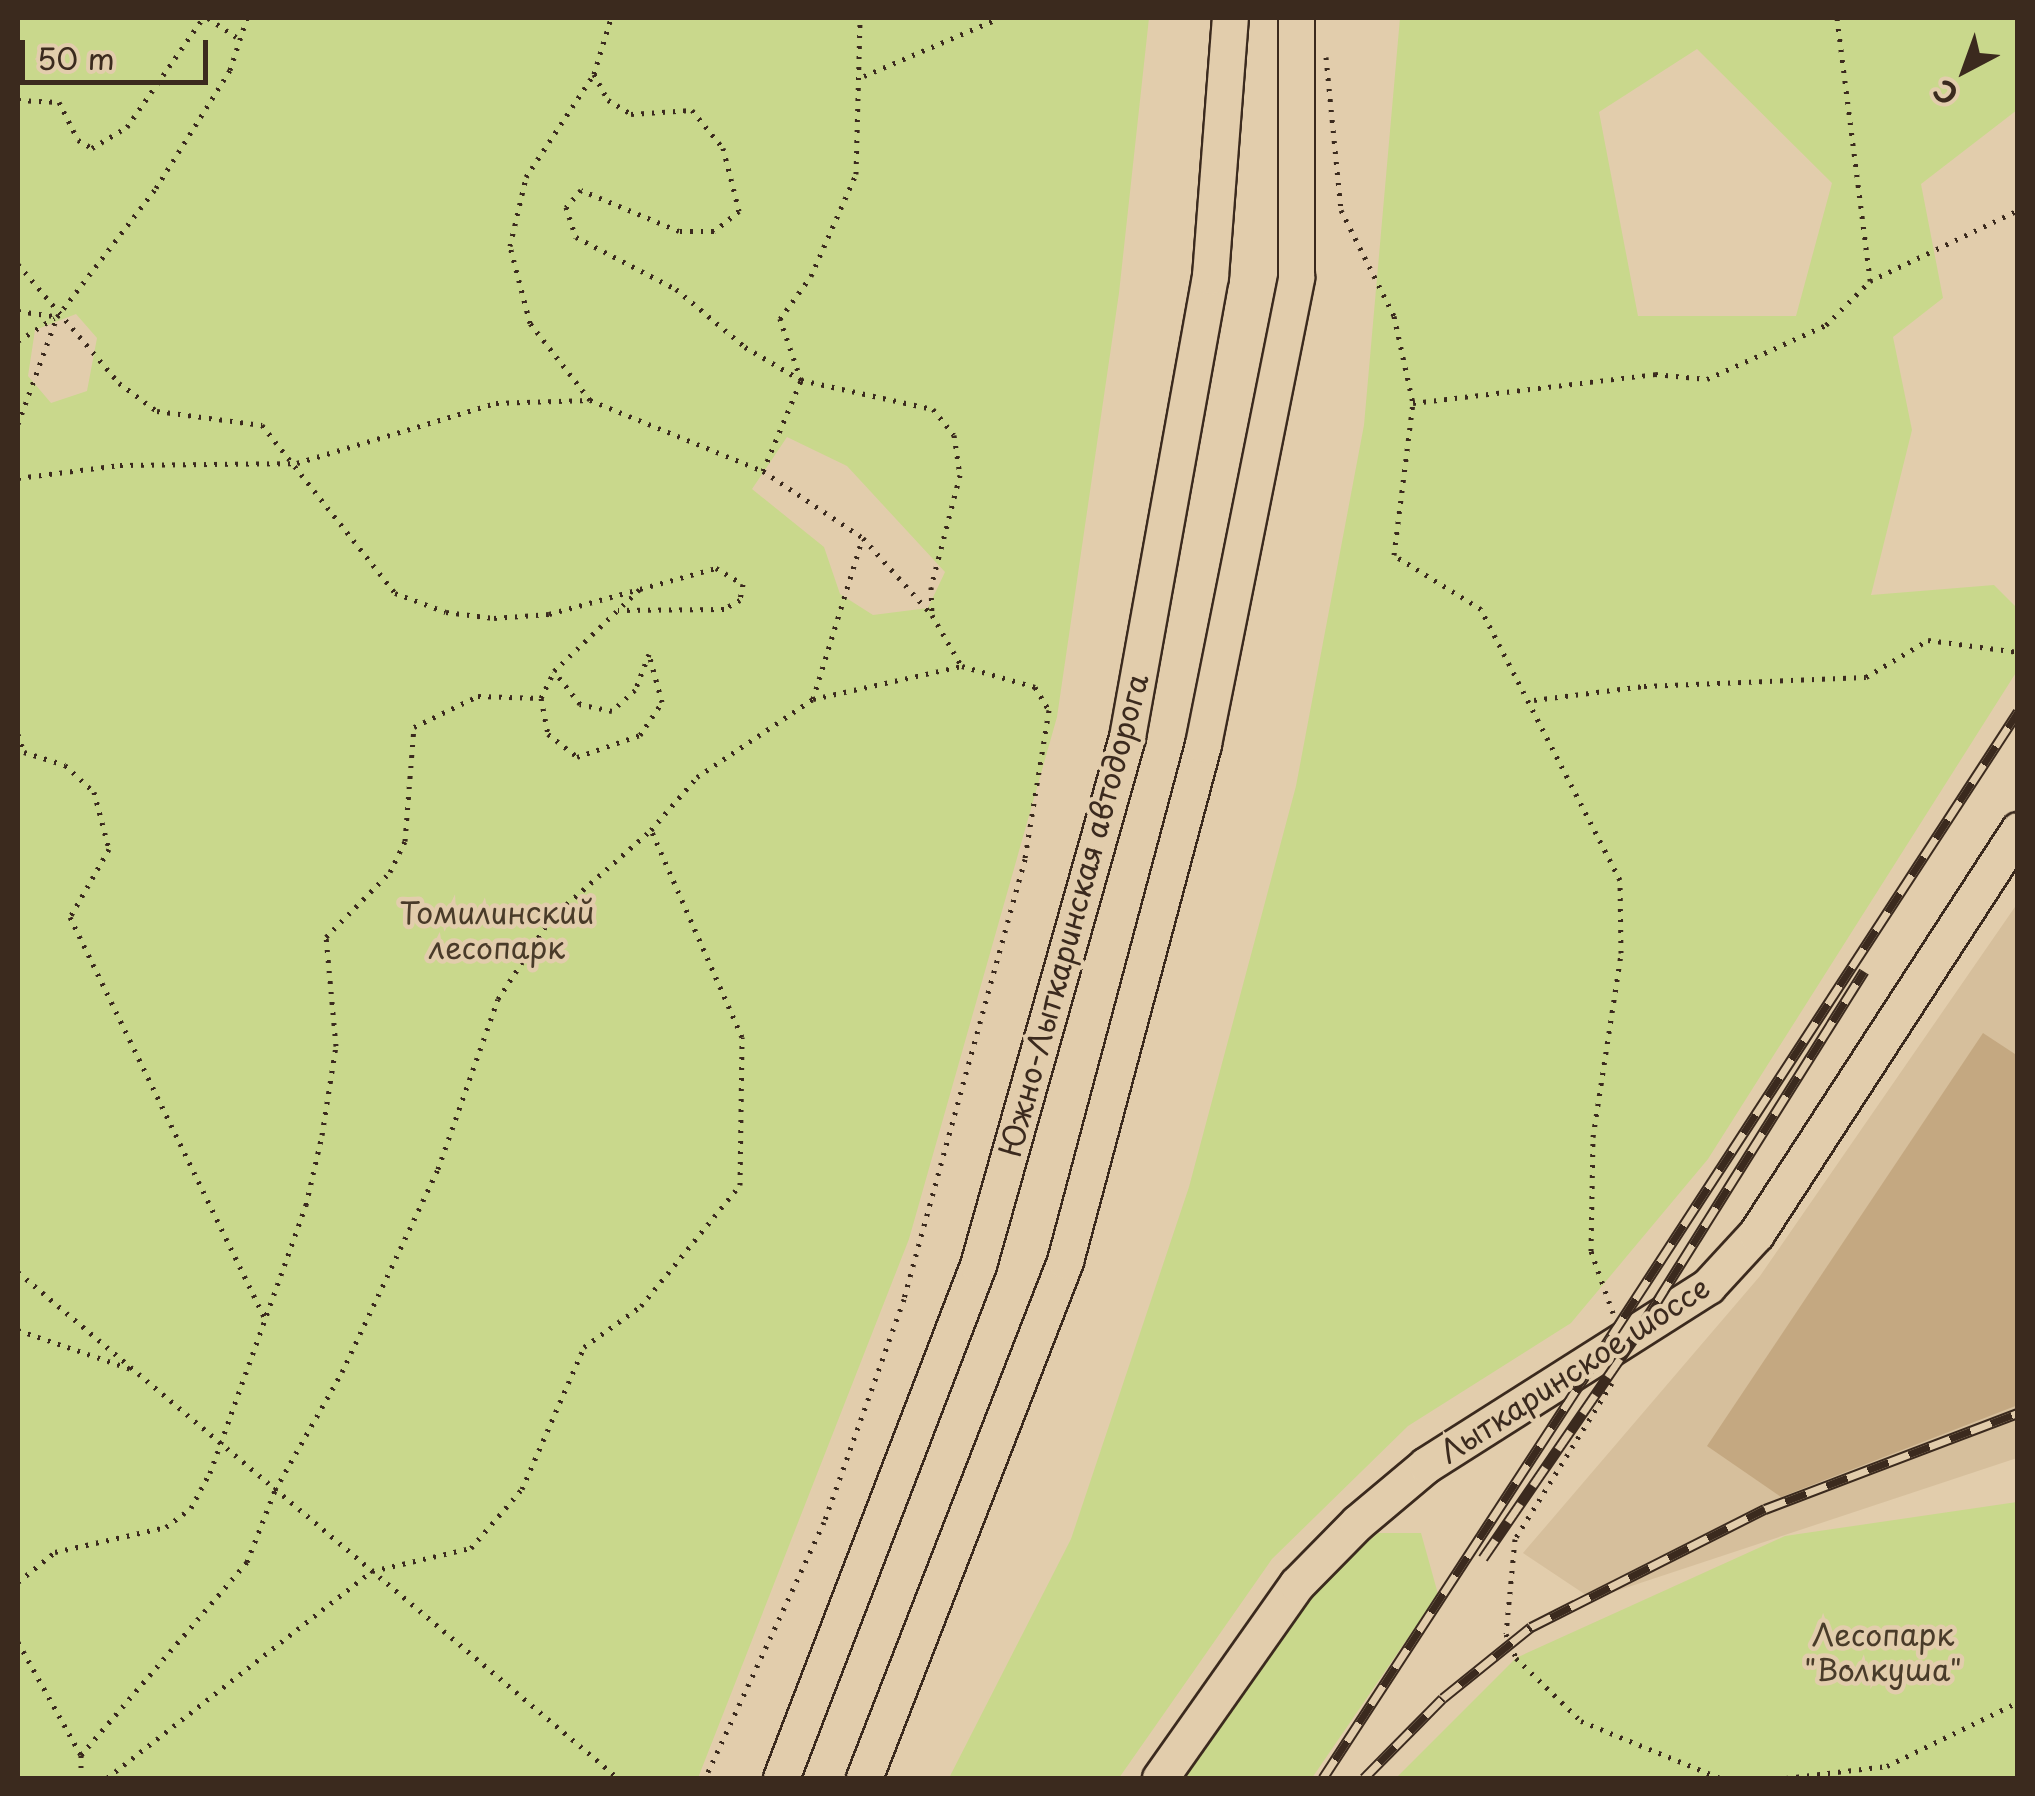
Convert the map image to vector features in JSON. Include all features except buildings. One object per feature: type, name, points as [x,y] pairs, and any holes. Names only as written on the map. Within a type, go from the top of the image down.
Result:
[{"type":"main road","name":"Южно-Лыткаринская автодорога","points":[[781,1778],[978,1265],[1127,737],[1210,276],[1230,18]]},
{"type":"main road","points":[[864,1778],[1065,1261],[1203,744],[1296,278],[1306,28]]},
{"type":"main road","name":"Лыткаринское шоссе","points":[[1160,1778],[1296,1584],[1357,1523],[1426,1465],[1622,1358],[1708,1286],[1756,1234],[2018,830]]},
{"type":"path","points":[[18,100],[59,102],[78,140],[92,148],[127,127],[206,18],[236,37]]},
{"type":"path","points":[[18,424],[56,317],[156,188],[230,70],[236,37],[247,18]]},
{"type":"path","points":[[590,400],[530,323],[510,246],[526,177],[594,74],[611,18]]},
{"type":"path","points":[[763,471],[801,380],[780,318],[811,276],[856,174],[864,76],[860,18]]},
{"type":"path","points":[[864,76],[1000,18]]},
{"type":"path","points":[[1837,18],[1870,281]]},
{"type":"path","points":[[1306,28],[1333,70],[1342,210],[1394,316],[1414,403],[1394,555],[1481,609],[1534,700],[1620,880],[1620,953],[1593,1138],[1592,1251],[1622,1358],[1515,1539],[1506,1634],[1516,1658],[1581,1720],[1720,1778]]},
{"type":"path","points":[[594,74],[608,100],[632,114],[692,110],[723,148],[739,211],[714,231],[679,231],[581,190],[566,207],[576,237],[676,289],[745,347],[801,380],[933,409],[954,435],[960,476],[931,586],[932,615]]},
{"type":"path","points":[[1414,403],[1655,374],[1708,380],[1826,325],[1870,281],[2018,210]]},
{"type":"path","points":[[18,264],[56,317],[119,384],[156,411],[262,425],[297,463],[395,593],[446,612],[549,614],[716,568],[742,584],[740,600],[724,609],[618,610]]},
{"type":"path","points":[[18,312],[56,317]]},
{"type":"path","points":[[18,342],[56,317]]},
{"type":"path","points":[[18,478],[120,465],[297,463],[496,404],[590,400],[763,471],[862,538],[932,615],[962,666]]},
{"type":"path","points":[[813,699],[862,538]]},
{"type":"path","points":[[554,671],[580,704],[612,711],[635,690],[649,654],[662,702],[640,735],[577,757],[548,734],[541,698],[554,671],[644,586]]},
{"type":"path","points":[[1534,700],[1644,686],[1866,677],[1928,640],[2018,652]]},
{"type":"path","points":[[81,1755],[247,1562],[276,1490],[342,1372],[438,1169],[498,999],[551,918],[651,830],[697,777],[813,699],[962,666],[1035,687],[1049,710],[1025,859],[904,1299],[824,1522],[705,1778]]},
{"type":"path","points":[[18,1582],[54,1552],[166,1527],[191,1508],[220,1443],[306,1206],[336,1046],[326,937],[390,872],[405,841],[414,727],[478,696],[541,698]]},
{"type":"path","points":[[18,734],[24,752],[65,764],[94,792],[109,849],[70,917],[264,1317]]},
{"type":"path","points":[[107,1778],[169,1723],[270,1658],[372,1571],[471,1548],[522,1488],[584,1347],[641,1306],[740,1185],[742,1037],[651,830]]},
{"type":"path","points":[[18,1272],[618,1778]]},
{"type":"path","points":[[18,1330],[134,1370]]},
{"type":"path","points":[[18,1642],[81,1755],[80,1778]]},
{"type":"path","points":[[1786,1778],[1887,1766],[2018,1702]]},
{"type":"shaded area","points":[[2017,904],[2017,1458],[1592,1599],[1523,1553],[1760,1276]]},
{"type":"green space","name":"Томилинский лесопарк","points":[[18,18],[1149,18],[1119,293],[1057,717],[909,1239],[698,1778],[18,1778]],"holes":[[[76,314],[97,338],[87,391],[51,403],[28,376],[35,330]],[[787,437],[847,466],[945,572],[928,608],[873,615],[840,594],[824,547],[752,489]]]},
{"type":"green space","points":[[1400,18],[2017,18],[2017,110],[1921,184],[1943,298],[1893,337],[1912,430],[1871,595],[1994,585],[2017,608],[2017,671],[1708,1159],[1571,1323],[1408,1426],[1272,1559],[1119,1778],[949,1778],[1071,1539],[1189,1187],[1296,786],[1364,425]],"holes":[[[1697,49],[1832,183],[1796,316],[1638,316],[1599,112]]]},
{"type":"green space","name":"Лесопарк \"Волкуша\"","points":[[2017,1502],[2017,1778],[1396,1778],[1516,1658],[1785,1536]]},
{"type":"green space","points":[[1378,1533],[1421,1533],[1438,1594],[1312,1778],[1183,1778],[1311,1590]]},
{"type":"railway","points":[[1323,1778],[2018,712]]},
{"type":"railway","points":[[1483,1558],[1634,1338],[1864,971]]},
{"type":"railway","points":[[1364,1778],[1443,1698],[1531,1627],[1765,1509],[2018,1413]]}]
